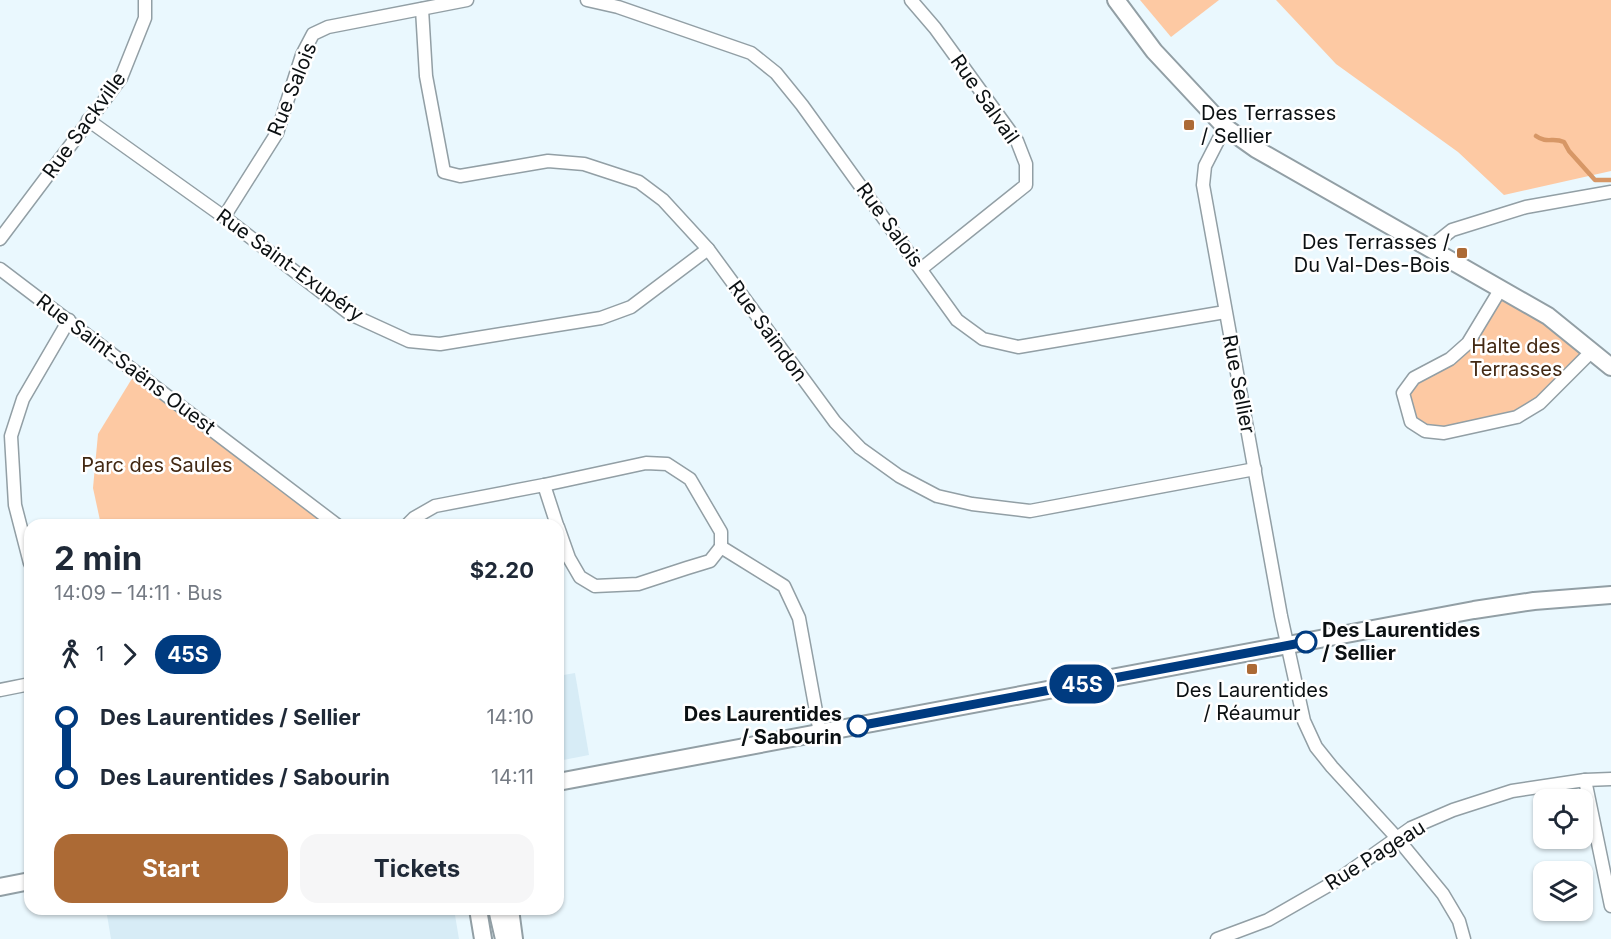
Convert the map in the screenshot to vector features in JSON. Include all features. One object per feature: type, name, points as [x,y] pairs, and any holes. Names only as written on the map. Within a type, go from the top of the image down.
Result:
[{"type":"street","name":"Rue Sackville","points":[[0,239],[121,78],[146,18],[145,0]]},
{"type":"street","name":"Rue Salois","points":[[224,216],[277,133],[302,55],[313,34],[328,27],[467,0]]},
{"type":"street","name":"Rue Salois","points":[[587,0],[618,7],[752,53],[776,73],[802,105],[957,320],[983,339],[1018,347],[1225,312]]},
{"type":"street","name":"Rue Salvail","points":[[911,0],[935,28],[1017,141],[1026,164],[1026,185],[921,268]]},
{"type":"street","points":[[1116,0],[1154,51],[1226,127],[1256,149],[1548,316],[1611,367]]},
{"type":"street","name":"Rue Saindon","points":[[422,9],[426,76],[444,172],[460,176],[548,161],[584,164],[639,182],[663,200],[708,249],[835,422],[860,448],[899,476],[937,496],[972,504],[1030,511],[1255,469]]},
{"type":"street","name":"Rue Saint-Exupéry","points":[[88,120],[224,216],[350,314],[409,341],[440,344],[601,318],[631,307],[708,249]]},
{"type":"street","name":"Rue Sellier","points":[[1226,127],[1205,166],[1203,185],[1287,645],[1304,721],[1316,747],[1332,768],[1397,838],[1452,908],[1464,939]]},
{"type":"street","points":[[1428,249],[1452,230],[1526,207],[1611,192]]},
{"type":"street","name":"Rue Saint-Saëns Ouest","points":[[0,269],[329,519]]},
{"type":"street","points":[[1500,290],[1468,343],[1450,359],[1414,378],[1403,393],[1411,422],[1425,431],[1444,434],[1517,417],[1540,403],[1592,351]]},
{"type":"street","points":[[24,540],[15,505],[11,436],[23,399],[69,320]]},
{"type":"street","points":[[413,519],[435,506],[646,463],[667,464],[690,479],[721,532],[721,547],[710,561],[638,584],[595,586],[580,578],[568,558],[564,545]]},
{"type":"street","points":[[544,485],[556,519]]},
{"type":"street","points":[[721,547],[784,586],[799,618],[820,733]]},
{"type":"street","points":[[564,781],[1510,604],[1611,595]]},
{"type":"street","points":[[0,690],[24,685]]},
{"type":"street","name":"Rue Pageau","points":[[1217,939],[1268,920],[1336,881],[1411,828],[1453,810],[1512,791],[1585,780],[1611,779]]},
{"type":"street","points":[[1585,780],[1611,906]]},
{"type":"street","points":[[0,887],[24,882]]},
{"type":"street","points":[[479,915],[483,939]]},
{"type":"street","points":[[498,915],[504,939]]},
{"type":"street","points":[[511,915],[514,939]]},
{"type":"shaded area","points":[[575,673],[589,755],[564,760],[564,675]]},
{"type":"shaded area","points":[[107,915],[455,915],[459,939],[111,939]]},
{"type":"green space","points":[[1140,0],[1219,0],[1171,37]]},
{"type":"green space","points":[[1276,0],[1611,0],[1611,171],[1504,195],[1458,152],[1336,64]]},
{"type":"green space","name":"Halte des Terrasses","points":[[1500,290],[1592,351],[1540,403],[1444,433],[1411,422],[1403,393],[1450,359]]},
{"type":"green space","name":"Parc des Saules","points":[[136,372],[329,519],[100,519],[93,488],[98,434]]},
{"type":"waterway","points":[[1536,136],[1543,140],[1564,142],[1569,151],[1595,180],[1611,180]]},
{"type":"bus line","name":"45S","points":[[858,726],[1306,642]]},
{"type":"place","name":"Des Terrasses / Sellier","points":[[1189,125]]},
{"type":"place","name":"Des Terrasses / Du Val-Des-Bois","points":[[1462,253]]},
{"type":"place","name":"Des Laurentides / Sellier","points":[[1306,642]]},
{"type":"place","name":"Des Laurentides / Réaumur","points":[[1252,669]]},
{"type":"place","name":"Des Laurentides / Sabourin","points":[[858,726]]}]
